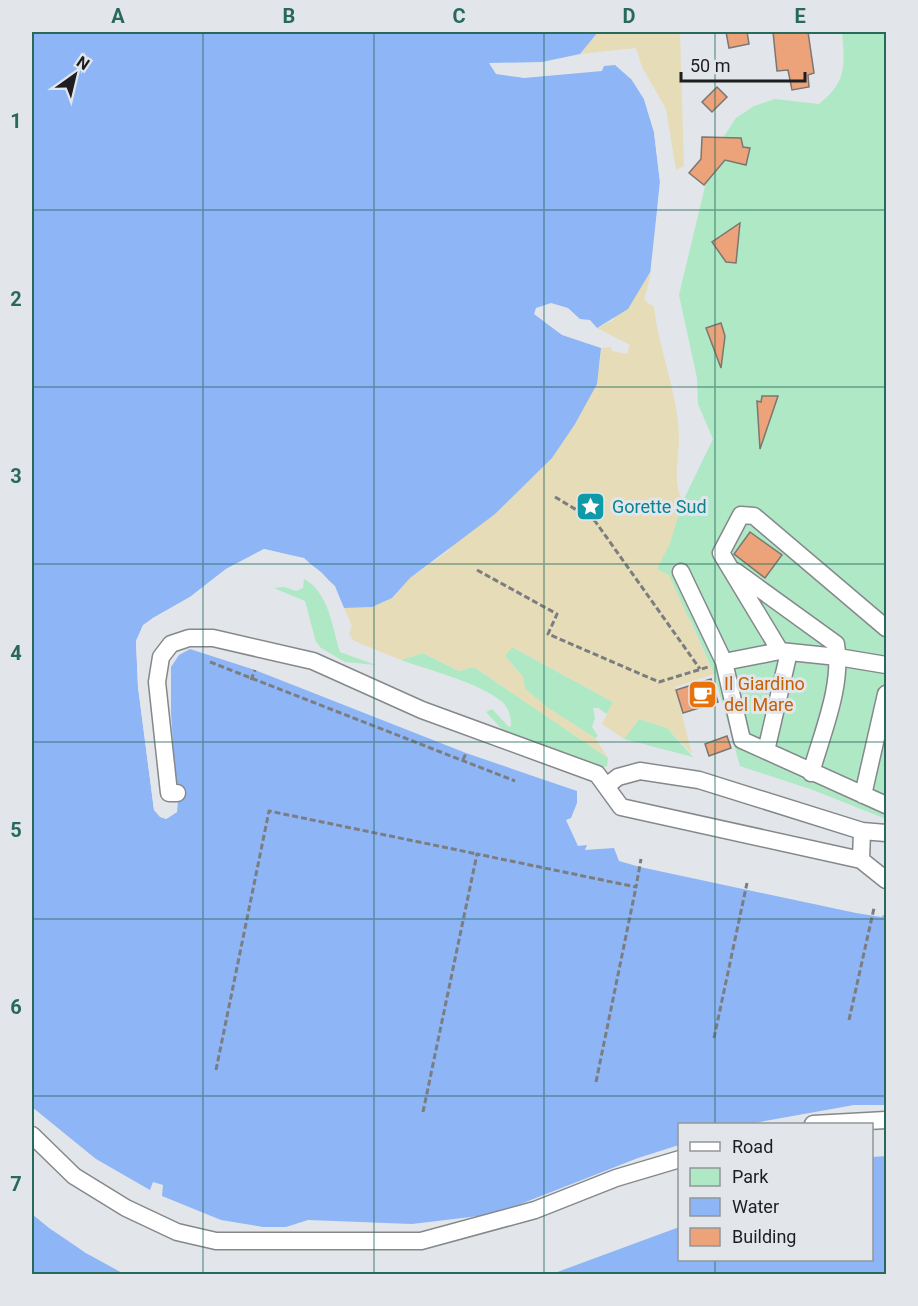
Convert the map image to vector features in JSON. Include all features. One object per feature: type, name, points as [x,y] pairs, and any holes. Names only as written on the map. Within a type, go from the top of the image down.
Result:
[{"type":"lane","points":[[766,751],[785,652],[722,553],[741,515],[754,516],[886,628]]},
{"type":"lane","points":[[730,567],[836,644],[838,657],[834,690],[811,773]]},
{"type":"lane","points":[[681,572],[724,662],[742,740],[886,805]]},
{"type":"lane","points":[[177,793],[169,793],[157,682],[161,657],[171,644],[189,638],[213,638],[314,661],[422,710],[506,743],[597,774],[608,785],[611,797],[621,807],[861,860],[886,880]]},
{"type":"lane","points":[[724,662],[785,652],[838,657],[886,665]]},
{"type":"lane","points":[[863,795],[886,694]]},
{"type":"lane","points":[[608,785],[618,777],[640,771],[699,780],[861,831],[886,833]]},
{"type":"lane","points":[[861,831],[861,860]]},
{"type":"lane","points":[[842,1123],[886,1120]]},
{"type":"lane","points":[[32,1135],[74,1176],[126,1208],[177,1232],[216,1241],[421,1241],[535,1210],[616,1178],[678,1160]]},
{"type":"path","points":[[555,497],[595,521],[700,669]]},
{"type":"path","points":[[477,570],[557,614],[548,634],[658,682],[724,662]]},
{"type":"path","points":[[210,662],[251,680],[515,781]]},
{"type":"path","points":[[251,680],[255,670]]},
{"type":"path","points":[[463,760],[466,753]]},
{"type":"path","points":[[216,1070],[269,810],[636,887]]},
{"type":"path","points":[[423,1112],[477,854]]},
{"type":"path","points":[[596,1082],[641,859]]},
{"type":"path","points":[[714,1038],[747,883]]},
{"type":"path","points":[[849,1020],[874,908]]},
{"type":"green space","points":[[842,32],[886,32],[886,819],[813,790],[740,766],[714,674],[691,622],[656,569],[669,545],[683,501],[713,439],[698,404],[697,378],[679,295],[713,153],[736,118],[754,106],[775,99],[819,104],[828,96],[835,88],[842,72],[844,54]]},
{"type":"green space","points":[[304,579],[319,592],[324,601],[340,652],[376,665],[345,662],[321,648],[316,642],[305,601],[274,588],[284,587],[296,591],[303,588]]},
{"type":"green space","points":[[512,647],[613,702],[607,714],[598,708],[593,708],[595,718],[592,727],[598,736],[595,738],[548,708],[525,689],[523,677],[505,656]]},
{"type":"green space","points":[[423,653],[459,671],[474,667],[608,758],[607,766],[602,768],[519,744],[509,737],[486,712],[492,709],[509,727],[511,726],[506,706],[492,694],[401,660]]},
{"type":"green space","points":[[639,719],[667,728],[693,757],[624,739]]},
{"type":"sand","points":[[598,32],[680,32],[684,166],[676,170],[666,109],[642,67],[636,48],[580,54]]},
{"type":"sand","name":"Gorette Sud","points":[[652,269],[644,300],[654,307],[672,388],[679,438],[677,479],[683,501],[669,545],[657,569],[669,575],[714,674],[675,687],[692,754],[667,728],[639,719],[624,739],[602,724],[613,702],[512,647],[505,656],[523,677],[525,689],[548,708],[595,738],[608,758],[474,667],[459,671],[423,653],[401,660],[354,641],[349,634],[352,626],[344,608],[372,607],[392,598],[410,578],[448,551],[600,364],[601,348],[611,347],[612,351],[627,354],[630,345],[597,328],[613,320]]},
{"type":"water","points":[[32,32],[598,32],[580,54],[542,62],[489,63],[496,74],[524,78],[602,71],[604,66],[615,65],[632,80],[644,99],[654,132],[660,182],[652,269],[628,309],[597,328],[590,320],[580,319],[568,308],[551,303],[536,308],[534,314],[562,335],[601,348],[597,384],[575,424],[552,458],[495,514],[410,578],[392,598],[372,607],[344,608],[330,582],[313,566],[292,556],[264,549],[226,569],[190,597],[143,625],[136,641],[138,687],[154,810],[166,819],[177,812],[171,713],[171,667],[179,655],[190,649],[255,670],[466,753],[577,791],[577,803],[571,818],[566,820],[578,846],[587,845],[585,850],[614,848],[619,861],[640,867],[856,913],[881,917],[886,913],[886,1105],[854,1105],[754,1123],[678,1123],[678,1145],[638,1158],[518,1205],[479,1216],[412,1224],[308,1220],[286,1227],[263,1227],[221,1220],[162,1196],[163,1185],[153,1182],[150,1190],[96,1159],[32,1107]]},
{"type":"water","points":[[886,1156],[886,1274],[552,1274],[678,1227],[678,1261],[873,1261],[873,1157]]},
{"type":"water","points":[[32,1214],[86,1253],[124,1274],[32,1274]]},
{"type":"pier","points":[[634,77],[647,98],[657,131],[663,182],[655,269],[650,275],[660,182],[654,132],[644,99],[632,80]]},
{"type":"pier","points":[[264,549],[304,558],[335,586],[345,611],[341,609],[332,587],[303,561],[265,552],[227,572],[192,599],[146,627],[139,642],[141,687],[157,808],[165,815],[174,810],[175,800],[178,801],[177,812],[166,819],[160,817],[154,810],[138,687],[136,641],[143,626],[153,618],[190,597],[226,569]]},
{"type":"pier","points":[[32,1211],[87,1251],[127,1274],[86,1253],[49,1228],[32,1214]]},
{"type":"pier","points":[[678,1225],[678,1227],[549,1274]]},
{"type":"building","points":[[726,32],[747,32],[749,44],[729,48]]},
{"type":"building","points":[[773,32],[808,32],[814,73],[808,75],[809,87],[792,90],[788,70],[777,71]]},
{"type":"building","points":[[717,87],[727,97],[712,112],[702,102]]},
{"type":"building","points":[[702,137],[741,138],[743,147],[750,148],[746,165],[725,160],[704,185],[689,173],[701,159]]},
{"type":"building","points":[[740,223],[736,263],[726,262],[712,242]]},
{"type":"building","points":[[721,323],[725,336],[721,368],[706,328]]},
{"type":"building","points":[[762,396],[778,396],[760,449],[757,401],[761,402]]},
{"type":"building","points":[[750,532],[782,555],[765,578],[734,554]]},
{"type":"building","points":[[711,679],[718,702],[683,713],[676,690]]},
{"type":"building","points":[[727,736],[731,748],[709,756],[705,744]]},
{"type":"place","name":"Gorette Sud","points":[[591,507]]},
{"type":"place","name":"Il Giardino del Mare","points":[[703,694]]}]
